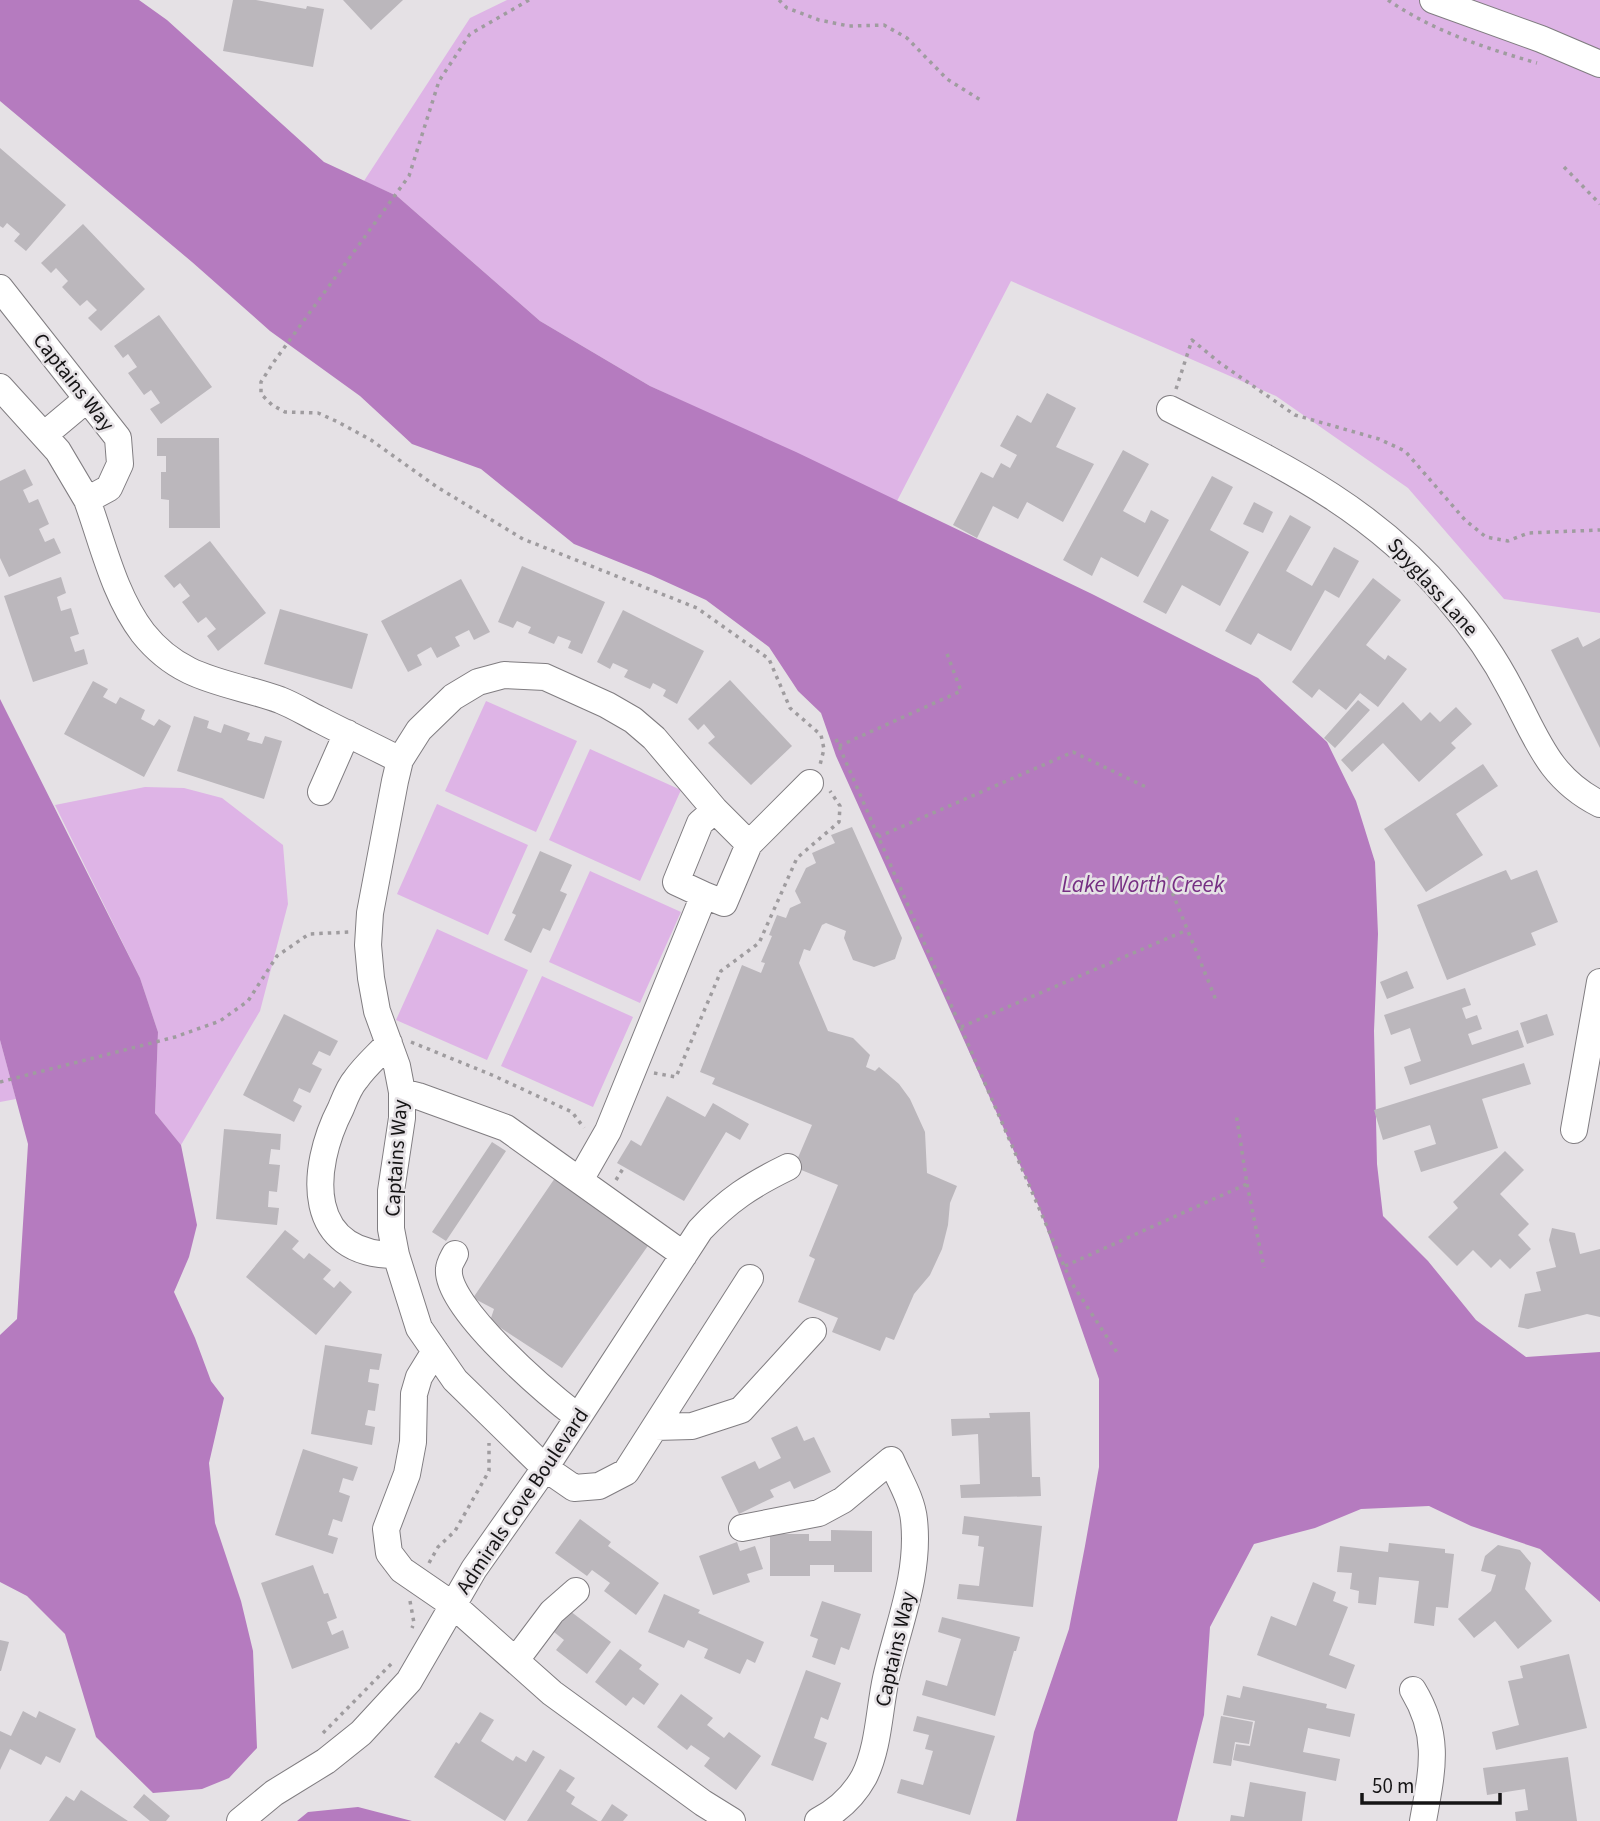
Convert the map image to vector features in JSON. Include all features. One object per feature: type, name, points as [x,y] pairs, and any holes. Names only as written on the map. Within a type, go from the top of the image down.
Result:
[{"type":"street","points":[[1433,0],[1541,38],[1600,64]]},
{"type":"street","name":"Captains Way","points":[[0,288],[118,438],[120,464],[109,488],[87,500]]},
{"type":"street","points":[[0,387],[58,451],[87,500],[130,612],[144,633],[162,652],[205,679],[280,701],[400,760]]},
{"type":"street","points":[[44,435],[87,399]]},
{"type":"street","name":"Spyglass Lane","points":[[1170,409],[1294,471],[1340,500],[1384,533],[1448,598],[1482,641],[1550,764],[1576,790],[1600,804]]},
{"type":"street","name":"Captains Way","points":[[749,844],[715,810],[654,738],[633,720],[558,681],[532,675],[491,678],[478,682],[453,697],[429,718],[400,760],[370,912],[368,945],[377,1011],[397,1066],[402,1092],[402,1118],[390,1199],[391,1229],[396,1255],[419,1328],[455,1380],[545,1468],[574,1488],[599,1486],[626,1472],[750,1278]]},
{"type":"street","points":[[321,792],[347,733]]},
{"type":"street","points":[[715,810],[700,823],[676,882],[724,903],[749,844],[817,780]]},
{"type":"street","points":[[580,1180],[608,1132],[704,895]]},
{"type":"street","points":[[1574,1130],[1600,982]]},
{"type":"street","points":[[389,1043],[355,1080],[333,1123],[320,1168],[321,1205],[332,1228],[351,1247],[376,1255],[396,1255]]},
{"type":"street","points":[[402,1092],[506,1128],[684,1255]]},
{"type":"street","name":"Admirals Cove Boulevard","points":[[240,1821],[274,1793],[326,1761],[368,1726],[408,1681],[474,1569],[545,1468],[700,1230],[722,1207],[751,1185],[788,1167]]},
{"type":"street","points":[[455,1254],[448,1268],[450,1281],[461,1302],[499,1347],[548,1394],[578,1417]]},
{"type":"street","points":[[655,1427],[692,1426],[741,1410],[813,1331]]},
{"type":"street","points":[[435,1350],[419,1377],[414,1394],[413,1442],[407,1474],[386,1529],[389,1553],[402,1570],[453,1605],[552,1693],[732,1821]]},
{"type":"street","name":"Captains Way","points":[[742,1528],[819,1513],[843,1500],[891,1460],[913,1508],[915,1552],[912,1580],[886,1677],[868,1768],[847,1801],[818,1821]]},
{"type":"street","points":[[516,1660],[552,1612],[576,1591]]},
{"type":"street","points":[[1413,1690],[1427,1717],[1433,1743],[1432,1770],[1423,1821]]},
{"type":"path","points":[[529,0],[470,34],[439,81],[409,176],[273,363],[261,382],[261,394],[272,405],[285,412],[318,413],[371,440],[437,487],[523,539],[696,608],[769,659],[790,708],[821,735],[824,749],[817,780],[841,806],[839,822],[797,859],[759,943],[721,971],[676,1077],[651,1073],[635,1066]]},
{"type":"path","points":[[779,0],[788,8],[819,20],[849,26],[884,25],[907,38],[947,79],[982,101]]},
{"type":"path","points":[[1564,167],[1600,204]]},
{"type":"path","points":[[1170,409],[1192,340],[1294,415],[1359,432],[1405,451],[1465,520],[1486,537],[1508,541],[1528,533],[1600,530]]},
{"type":"path","points":[[839,746],[961,691],[946,651]]},
{"type":"path","points":[[836,739],[1071,1282],[1118,1354]]},
{"type":"path","points":[[878,837],[1073,752],[1146,787]]},
{"type":"path","points":[[1166,877],[1216,1000]]},
{"type":"path","points":[[961,1027],[1188,930]]},
{"type":"path","points":[[0,1083],[174,1037]]},
{"type":"path","points":[[1236,1113],[1264,1268]]},
{"type":"path","points":[[1065,1266],[1247,1184]]},
{"type":"shaded area","points":[[507,0],[1600,0],[1600,613],[1504,599],[1408,488],[1276,396],[1011,281],[897,501],[650,386],[540,321],[397,196],[364,181],[470,18]]},
{"type":"shaded area","points":[[486,701],[577,741],[536,832],[445,791]]},
{"type":"shaded area","points":[[590,749],[681,790],[640,881],[549,840]]},
{"type":"shaded area","points":[[145,787],[184,788],[222,798],[283,845],[288,904],[260,1011],[181,1145],[155,1113],[158,1032],[140,978],[55,805]]},
{"type":"shaded area","points":[[437,804],[528,845],[488,935],[397,894]]},
{"type":"shaded area","points":[[590,871],[681,912],[640,1003],[549,962]]},
{"type":"shaded area","points":[[437,929],[528,970],[487,1060],[396,1020]]},
{"type":"shaded area","points":[[542,976],[633,1017],[593,1107],[501,1066]]},
{"type":"shaded area","points":[[0,1040],[16,1099],[0,1102]]},
{"type":"water","name":"Lake Worth Creek","points":[[0,0],[139,0],[167,20],[324,162],[397,196],[540,321],[650,386],[796,452],[1092,594],[1258,678],[1327,742],[1356,801],[1375,862],[1378,934],[1374,1031],[1377,1164],[1383,1216],[1428,1261],[1476,1320],[1526,1357],[1600,1352],[1600,1602],[1540,1549],[1471,1526],[1429,1506],[1361,1509],[1315,1528],[1254,1544],[1210,1627],[1204,1715],[1177,1821],[1016,1821],[1034,1732],[1069,1629],[1085,1546],[1099,1467],[1099,1379],[1039,1207],[836,756],[821,713],[798,691],[769,647],[706,600],[574,544],[481,469],[412,444],[360,396],[270,331],[0,101]]},
{"type":"water","points":[[0,699],[140,978],[158,1032],[155,1113],[181,1145],[197,1225],[189,1257],[174,1292],[211,1381],[224,1398],[209,1463],[215,1523],[241,1601],[253,1651],[257,1748],[229,1778],[202,1789],[153,1793],[96,1737],[65,1634],[27,1596],[0,1582],[0,1335],[17,1319],[28,1144],[0,1040]]},
{"type":"water","points":[[358,1807],[412,1821],[297,1821],[308,1812]]},
{"type":"building","points":[[233,0],[256,0],[306,9],[307,6],[324,9],[313,67],[223,51]]},
{"type":"building","points":[[343,0],[403,0],[371,30]]},
{"type":"building","points":[[0,148],[66,205],[26,251],[14,241],[20,234],[7,223],[3,228],[0,226]]},
{"type":"building","points":[[83,224],[145,289],[101,331],[88,318],[97,310],[87,300],[80,306],[62,287],[68,281],[56,268],[51,273],[41,263]]},
{"type":"building","points":[[159,315],[212,387],[161,424],[150,409],[160,403],[151,390],[144,395],[128,373],[137,367],[128,354],[123,358],[114,346]]},
{"type":"building","points":[[1047,393],[1076,408],[1056,447],[1094,464],[1063,522],[1027,502],[1018,519],[993,506],[977,538],[953,525],[981,472],[993,478],[1001,463],[1010,468],[1017,455],[1000,446],[1017,415],[1031,423]]},
{"type":"building","points":[[157,438],[219,438],[220,528],[169,528],[169,500],[161,499],[161,472],[166,472],[166,456],[157,456]]},
{"type":"building","points":[[1123,450],[1149,464],[1123,511],[1145,523],[1151,510],[1169,520],[1138,577],[1101,557],[1092,576],[1063,560]]},
{"type":"building","points":[[25,469],[33,485],[23,490],[29,503],[38,499],[49,524],[39,529],[45,542],[54,538],[61,553],[9,577],[0,558],[0,481]]},
{"type":"building","points":[[1212,476],[1233,487],[1210,530],[1249,552],[1220,606],[1182,585],[1166,614],[1143,602]]},
{"type":"building","points":[[1254,502],[1273,512],[1263,533],[1243,524]]},
{"type":"building","points":[[1290,515],[1311,527],[1286,571],[1312,586],[1334,547],[1359,561],[1339,598],[1325,590],[1291,651],[1258,633],[1251,645],[1225,631]]},
{"type":"building","points":[[210,541],[266,613],[218,651],[207,636],[216,629],[206,617],[198,623],[182,602],[190,596],[180,583],[174,588],[164,576]]},
{"type":"building","points":[[522,566],[605,602],[582,654],[568,648],[571,641],[558,636],[554,644],[528,633],[531,627],[517,621],[513,628],[498,622]]},
{"type":"building","points":[[61,577],[66,593],[57,597],[61,611],[71,608],[79,634],[70,637],[75,652],[84,649],[88,664],[33,682],[4,596]]},
{"type":"building","points":[[1373,578],[1401,600],[1366,645],[1385,660],[1388,655],[1407,669],[1378,707],[1360,693],[1346,710],[1319,689],[1312,698],[1292,682]]},
{"type":"building","points":[[461,579],[490,632],[474,640],[469,630],[455,637],[460,646],[437,658],[431,647],[417,655],[422,665],[408,672],[381,621]]},
{"type":"building","points":[[280,609],[368,634],[352,689],[264,664]]},
{"type":"building","points":[[623,610],[704,651],[677,704],[663,696],[666,690],[653,683],[650,689],[624,677],[628,670],[613,663],[610,669],[597,662]]},
{"type":"building","points":[[1578,637],[1583,647],[1600,638],[1600,748],[1551,650]]},
{"type":"building","points":[[730,680],[792,746],[751,785],[708,743],[715,737],[704,724],[698,730],[688,719]]},
{"type":"building","points":[[93,681],[108,689],[103,697],[116,704],[120,697],[145,710],[141,719],[154,726],[159,719],[171,726],[144,777],[64,734]]},
{"type":"building","points":[[1358,700],[1370,710],[1335,748],[1324,738]]},
{"type":"building","points":[[1403,702],[1421,721],[1430,712],[1440,722],[1456,707],[1472,724],[1451,743],[1456,748],[1419,782],[1383,743],[1352,772],[1341,760]]},
{"type":"building","points":[[194,716],[209,721],[207,728],[221,733],[224,724],[250,733],[247,740],[262,744],[265,736],[282,741],[264,799],[177,771]]},
{"type":"building","points":[[1483,764],[1498,786],[1456,814],[1483,855],[1426,892],[1384,829]]},
{"type":"building","points":[[852,827],[902,938],[895,959],[874,967],[853,960],[844,938],[846,931],[826,923],[822,925],[810,951],[804,949],[799,963],[828,1031],[853,1038],[870,1055],[866,1067],[875,1071],[879,1067],[899,1084],[910,1099],[925,1132],[927,1173],[957,1186],[950,1203],[942,1249],[930,1275],[914,1294],[894,1340],[886,1337],[880,1351],[832,1332],[838,1318],[798,1302],[815,1259],[809,1256],[838,1185],[794,1167],[812,1125],[712,1084],[715,1078],[700,1072],[742,965],[761,973],[765,963],[761,962],[777,915],[786,918],[790,908],[801,903],[795,891],[806,868],[816,863],[812,853],[835,843],[831,835]]},
{"type":"building","points":[[540,851],[572,865],[560,891],[567,894],[550,931],[543,928],[531,953],[504,940],[516,915],[512,913]]},
{"type":"building","points":[[1506,870],[1511,880],[1537,870],[1558,922],[1531,933],[1536,945],[1447,980],[1417,905]]},
{"type":"building","points":[[1407,971],[1414,988],[1387,999],[1380,982]]},
{"type":"building","points":[[1465,988],[1471,1005],[1462,1008],[1466,1019],[1477,1015],[1482,1029],[1468,1034],[1472,1045],[1518,1030],[1524,1047],[1410,1085],[1404,1067],[1421,1061],[1410,1028],[1391,1035],[1384,1015]]},
{"type":"building","points":[[284,1014],[338,1041],[330,1056],[319,1051],[312,1064],[322,1069],[310,1093],[299,1088],[293,1101],[302,1106],[294,1122],[243,1095]]},
{"type":"building","points":[[1547,1014],[1554,1035],[1527,1044],[1520,1023]]},
{"type":"building","points":[[1524,1063],[1531,1084],[1482,1099],[1498,1148],[1421,1172],[1414,1151],[1436,1144],[1430,1125],[1383,1140],[1374,1110]]},
{"type":"building","points":[[667,1096],[705,1117],[713,1103],[749,1124],[740,1140],[726,1132],[684,1201],[617,1163],[631,1140],[641,1146]]},
{"type":"building","points":[[224,1129],[281,1134],[280,1150],[271,1149],[269,1164],[280,1165],[277,1192],[269,1191],[268,1207],[279,1208],[277,1225],[216,1219]]},
{"type":"building","points":[[492,1142],[506,1151],[446,1241],[432,1232]]},
{"type":"building","points":[[1505,1151],[1524,1170],[1500,1194],[1529,1224],[1518,1235],[1531,1249],[1510,1269],[1500,1259],[1491,1268],[1473,1250],[1457,1266],[1428,1237],[1458,1208],[1453,1202]]},
{"type":"building","points":[[555,1178],[652,1240],[562,1368],[490,1321],[494,1309],[473,1298]]},
{"type":"building","points":[[1552,1228],[1575,1233],[1580,1254],[1600,1249],[1600,1317],[1587,1314],[1528,1329],[1518,1327],[1525,1294],[1541,1291],[1536,1272],[1556,1267],[1549,1240]]},
{"type":"building","points":[[285,1230],[299,1241],[292,1249],[304,1259],[309,1253],[331,1270],[323,1279],[334,1288],[340,1281],[352,1292],[316,1335],[246,1277]]},
{"type":"building","points":[[325,1345],[382,1354],[379,1370],[370,1369],[368,1382],[379,1384],[375,1411],[368,1410],[365,1425],[375,1427],[372,1445],[311,1434]]},
{"type":"building","points":[[1030,1412],[1032,1477],[1040,1477],[1041,1496],[961,1498],[960,1485],[980,1484],[978,1434],[952,1436],[951,1419],[990,1418],[989,1413]]},
{"type":"building","points":[[797,1426],[804,1441],[814,1437],[831,1472],[794,1489],[790,1481],[770,1490],[774,1497],[739,1514],[721,1477],[755,1461],[759,1469],[781,1458],[771,1438]]},
{"type":"building","points":[[303,1449],[358,1467],[353,1481],[343,1478],[339,1492],[350,1496],[342,1522],[333,1519],[328,1535],[338,1538],[333,1554],[275,1535]]},
{"type":"building","points":[[964,1516],[1042,1526],[1033,1607],[957,1599],[959,1584],[979,1586],[984,1547],[978,1546],[979,1536],[962,1534]]},
{"type":"building","points":[[580,1519],[611,1542],[608,1546],[659,1583],[636,1615],[604,1591],[610,1583],[592,1570],[587,1576],[555,1553]]},
{"type":"building","points":[[831,1530],[872,1531],[872,1572],[834,1572],[834,1565],[810,1565],[810,1576],[770,1576],[770,1534],[809,1534],[809,1541],[831,1541]]},
{"type":"building","points":[[737,1542],[740,1551],[755,1546],[763,1569],[747,1574],[750,1582],[713,1595],[699,1556]]},
{"type":"building","points":[[1389,1543],[1445,1549],[1445,1553],[1454,1554],[1448,1608],[1436,1607],[1434,1626],[1414,1623],[1419,1581],[1379,1577],[1376,1605],[1358,1603],[1359,1591],[1350,1589],[1352,1573],[1337,1572],[1340,1546],[1388,1552]]},
{"type":"building","points":[[1498,1545],[1520,1550],[1531,1563],[1525,1589],[1552,1621],[1518,1649],[1495,1621],[1474,1638],[1458,1619],[1491,1591],[1496,1575],[1481,1571],[1485,1556]]},
{"type":"building","points":[[313,1565],[324,1594],[328,1593],[337,1618],[327,1622],[332,1635],[343,1630],[349,1648],[292,1669],[261,1583]]},
{"type":"building","points":[[1313,1582],[1336,1592],[1333,1601],[1348,1607],[1329,1655],[1355,1665],[1346,1689],[1257,1655],[1271,1616],[1296,1626]]},
{"type":"building","points":[[664,1594],[700,1610],[698,1613],[764,1642],[755,1663],[747,1659],[740,1674],[704,1658],[708,1649],[688,1640],[684,1648],[648,1632]]},
{"type":"building","points":[[822,1601],[861,1614],[849,1650],[841,1647],[835,1665],[812,1657],[818,1639],[810,1636]]},
{"type":"building","points":[[570,1611],[611,1642],[587,1674],[556,1650],[564,1640],[554,1632]]},
{"type":"building","points":[[942,1617],[1020,1637],[995,1716],[922,1695],[926,1680],[947,1686],[961,1639],[938,1632]]},
{"type":"building","points":[[0,1640],[9,1642],[1,1671],[0,1671]]},
{"type":"building","points":[[620,1649],[642,1665],[639,1669],[659,1684],[644,1705],[633,1697],[626,1706],[595,1682]]},
{"type":"building","points":[[1569,1654],[1587,1728],[1496,1750],[1492,1732],[1519,1725],[1508,1681],[1523,1678],[1520,1666]]},
{"type":"building","points":[[806,1670],[841,1683],[828,1720],[821,1717],[814,1738],[827,1743],[813,1781],[771,1765]]},
{"type":"building","points":[[1243,1686],[1327,1704],[1326,1708],[1355,1714],[1350,1737],[1308,1728],[1303,1752],[1340,1759],[1336,1781],[1233,1760],[1236,1744],[1250,1746],[1255,1721],[1223,1715],[1227,1695],[1240,1698]]},
{"type":"building","points":[[681,1694],[713,1718],[707,1725],[724,1738],[729,1732],[761,1756],[736,1790],[704,1766],[710,1758],[691,1745],[687,1750],[657,1727]]},
{"type":"building","points":[[23,1711],[36,1718],[39,1711],[76,1729],[60,1763],[46,1756],[41,1765],[10,1749],[0,1770],[0,1731],[11,1736]]},
{"type":"building","points":[[480,1712],[494,1720],[481,1741],[513,1761],[516,1756],[526,1762],[533,1750],[545,1757],[505,1821],[434,1777],[456,1742],[459,1744]]},
{"type":"building","points":[[917,1716],[995,1736],[970,1815],[897,1793],[901,1779],[923,1785],[933,1751],[925,1749],[929,1735],[913,1731]]},
{"type":"building","points":[[1221,1716],[1253,1722],[1249,1744],[1235,1742],[1231,1766],[1213,1763]]},
{"type":"building","points":[[1568,1757],[1577,1821],[1516,1821],[1515,1812],[1528,1810],[1525,1789],[1487,1795],[1483,1768]]},
{"type":"building","points":[[560,1769],[575,1778],[566,1791],[575,1797],[571,1804],[598,1821],[527,1821]]},
{"type":"building","points":[[1250,1782],[1306,1792],[1302,1821],[1230,1821],[1231,1815],[1244,1817]]},
{"type":"building","points":[[81,1790],[128,1821],[49,1821],[66,1796],[74,1801]]},
{"type":"building","points":[[144,1794],[170,1816],[166,1821],[150,1821],[133,1807]]},
{"type":"building","points":[[612,1804],[628,1815],[623,1821],[601,1821]]}]
